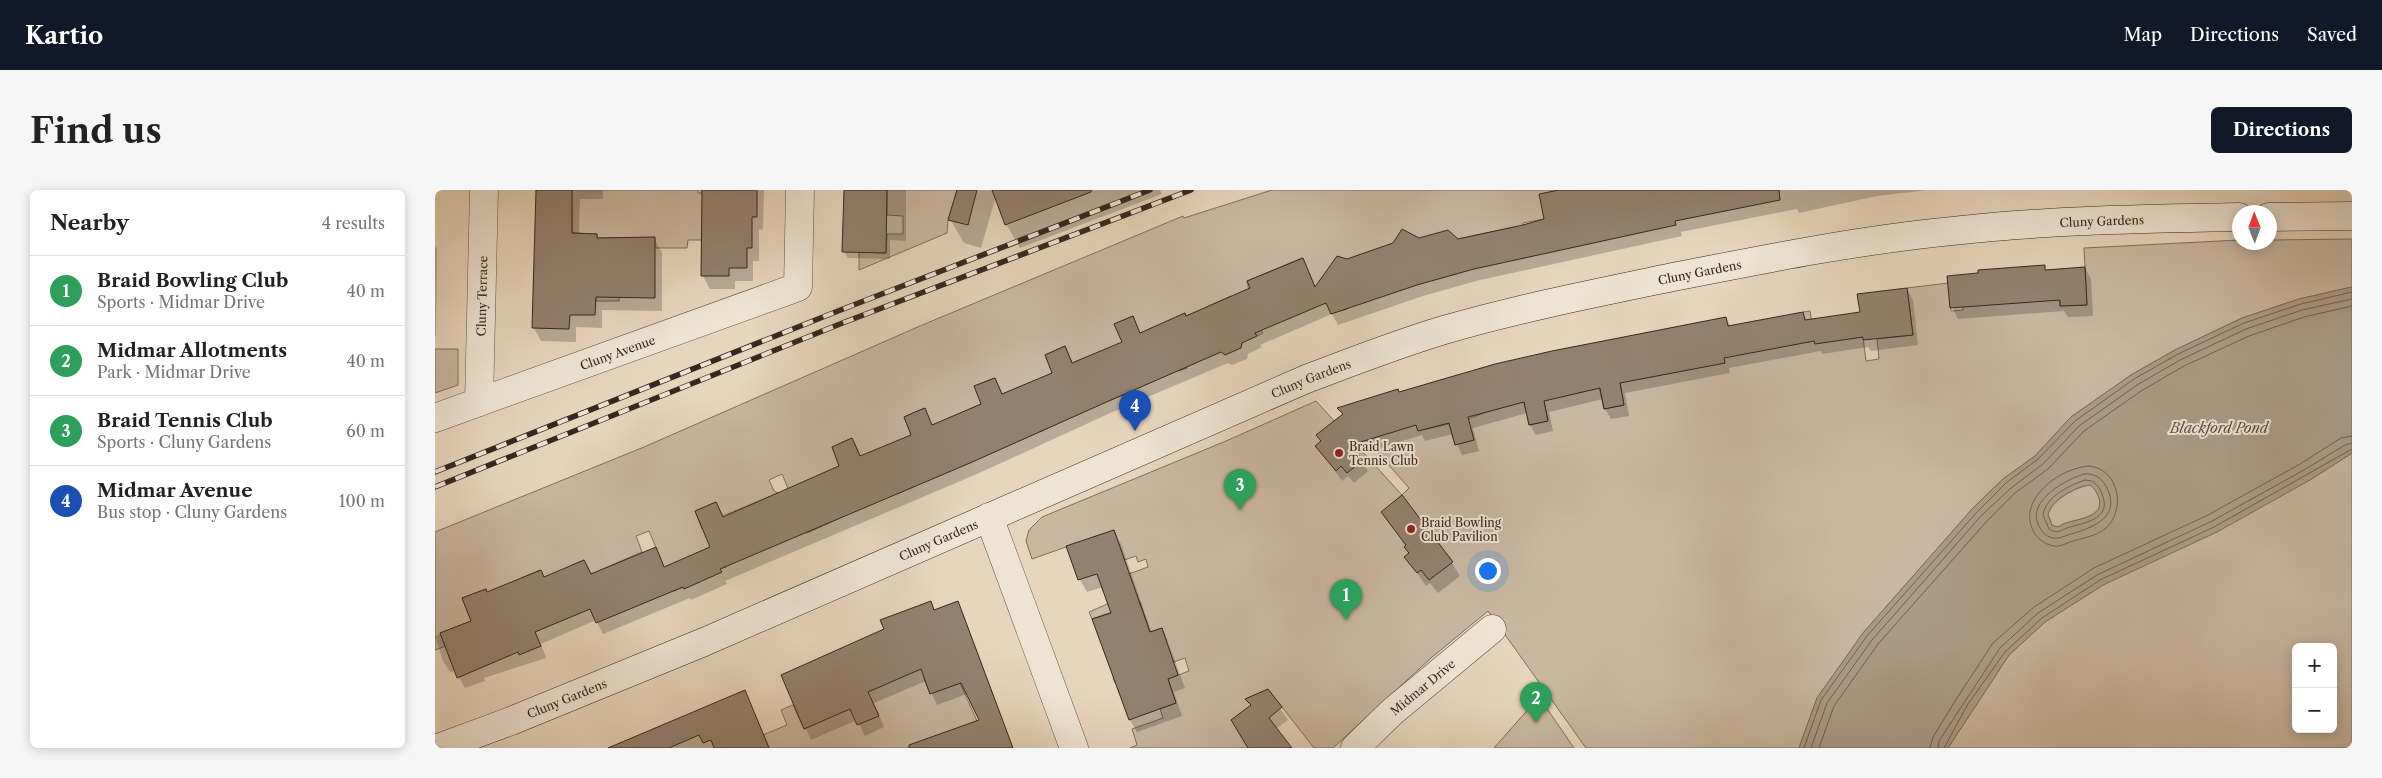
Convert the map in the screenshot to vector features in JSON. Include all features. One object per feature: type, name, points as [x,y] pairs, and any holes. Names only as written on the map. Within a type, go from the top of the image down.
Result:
[{"type":"street","name":"Cluny Terrace","points":[[479,402],[484,190]]},
{"type":"street","name":"Cluny Avenue","points":[[435,418],[798,287],[799,190]]},
{"type":"street","points":[[2277,217],[2352,216]]},
{"type":"street","name":"Cluny Gardens","points":[[438,748],[520,718],[695,646],[1337,367],[1443,330],[1517,310],[1764,259],[1866,241],[1964,230],[2073,222],[2232,217]]},
{"type":"street","points":[[989,517],[1074,748]]},
{"type":"street","name":"Midmar Drive","points":[[1355,748],[1392,712],[1492,629]]},
{"type":"shaded area","points":[[572,190],[698,190],[698,193],[713,193],[702,240],[688,240],[687,248],[643,248],[655,245],[655,238],[631,238],[620,276],[619,301],[596,301],[597,234],[572,233]]},
{"type":"shaded area","points":[[887,190],[957,190],[948,220],[947,233],[859,270],[859,252],[886,253],[887,234],[903,234],[903,216],[887,215]]},
{"type":"shaded area","points":[[1272,190],[1559,190],[1544,219],[1523,223],[1530,256],[1521,259],[1514,227],[1463,238],[1408,287],[1332,268],[1347,309],[1340,311],[1332,292],[1320,298],[1302,258],[1247,281],[1256,325],[1263,333],[1257,336],[1231,296],[1206,307],[1190,326],[1185,313],[1168,321],[1187,368],[1179,371],[1160,326],[1139,334],[1133,316],[1114,324],[1123,342],[1123,395],[1111,400],[1092,356],[1071,365],[1071,360],[1065,346],[1045,355],[1054,372],[1053,425],[1040,432],[1021,388],[1000,396],[1001,392],[994,378],[974,386],[984,403],[931,427],[925,408],[904,417],[913,434],[894,443],[913,487],[897,494],[858,457],[859,453],[852,438],[832,447],[841,465],[821,474],[840,518],[807,533],[782,474],[769,480],[774,491],[778,493],[720,517],[721,513],[716,502],[695,511],[702,529],[709,527],[726,567],[720,569],[710,547],[673,564],[683,587],[674,591],[649,531],[636,536],[642,552],[591,574],[584,560],[572,565],[554,599],[540,570],[521,578],[533,606],[494,612],[486,589],[462,598],[471,621],[440,633],[446,646],[435,650],[435,532],[644,447],[920,326],[1183,216],[1184,218]]},
{"type":"shaded area","points":[[2352,239],[2352,287],[2299,299],[2242,318],[2175,350],[2131,375],[2071,417],[2035,456],[2003,479],[1973,508],[1863,633],[1817,698],[1799,748],[1586,748],[1488,611],[1431,658],[1333,748],[1314,748],[1268,689],[1246,699],[1251,705],[1245,742],[1248,748],[1130,748],[1137,745],[1132,729],[1163,718],[1160,709],[1176,703],[1168,679],[1189,671],[1185,658],[1115,683],[1113,678],[1130,671],[1167,642],[1162,628],[1150,632],[1140,602],[1092,619],[1089,612],[1130,594],[1126,583],[1103,591],[1101,584],[1148,567],[1146,559],[1138,562],[1136,556],[1124,560],[1114,530],[1032,559],[1026,541],[1029,530],[1042,517],[1226,441],[1316,401],[1402,495],[1409,488],[1356,428],[1412,409],[1418,431],[1449,424],[1455,445],[1474,440],[1468,419],[1515,401],[1524,402],[1529,425],[1548,421],[1543,396],[1567,369],[1572,394],[1599,387],[1604,409],[1624,405],[1620,382],[1725,363],[1720,340],[1809,342],[1803,312],[1810,311],[1815,343],[1860,313],[1866,361],[1879,359],[1877,339],[1913,335],[1907,288],[1948,283],[1951,311],[1963,310],[1961,276],[2059,291],[2060,306],[2087,305],[2084,248],[2232,240],[2232,250],[2277,250],[2277,240]]},
{"type":"shaded area","points":[[435,349],[458,349],[458,385],[435,393]]},
{"type":"shaded area","points":[[2352,453],[2352,748],[1948,748],[2009,655],[2045,622],[2103,585],[2310,480]]},
{"type":"shaded area","points":[[2090,485],[2099,498],[2100,504],[2098,509],[2089,516],[2058,527],[2052,525],[2048,515],[2054,504],[2071,491]]},
{"type":"shaded area","points":[[895,656],[935,675],[924,679],[930,694],[960,683],[977,721],[941,748],[769,748],[763,735],[787,725],[781,710],[793,705],[804,729],[815,724],[807,703],[849,700],[879,715],[867,692]]},
{"type":"shaded area","points":[[1539,697],[1574,748],[1494,748]]},
{"type":"water","name":"Blackford Pond","points":[[2352,287],[2352,453],[2310,480],[2217,532],[2103,585],[2045,622],[2009,655],[1948,748],[1799,748],[1817,698],[1863,633],[1973,508],[2003,479],[2035,456],[2071,417],[2131,375],[2175,350],[2242,318],[2299,299]],"holes":[[[2090,485],[2099,498],[2100,504],[2098,509],[2089,516],[2056,527],[2052,525],[2048,515],[2054,504],[2071,491]]]},
{"type":"building","points":[[536,190],[572,190],[572,233],[597,234],[597,238],[655,237],[655,298],[596,297],[595,315],[570,315],[569,329],[532,328]]},
{"type":"building","points":[[702,190],[757,190],[757,217],[752,217],[752,248],[747,248],[747,268],[729,268],[729,276],[701,276]]},
{"type":"building","points":[[844,190],[887,190],[886,253],[842,252]]},
{"type":"building","points":[[957,190],[977,190],[968,225],[948,220]]},
{"type":"building","points":[[992,190],[1091,190],[1091,192],[1005,225]]},
{"type":"building","points":[[1559,190],[1779,190],[1780,200],[1675,221],[1676,225],[1474,269],[1417,285],[1331,314],[1326,303],[1255,333],[1257,336],[1242,343],[1241,348],[1225,355],[1221,352],[970,463],[720,569],[722,572],[684,589],[683,587],[596,623],[590,609],[535,632],[541,646],[519,655],[518,652],[457,678],[440,633],[471,621],[462,598],[486,589],[487,592],[541,570],[544,577],[584,560],[591,574],[656,547],[664,567],[710,547],[695,511],[716,502],[723,517],[839,466],[832,447],[852,438],[860,456],[911,435],[904,417],[915,412],[925,408],[932,425],[981,404],[974,386],[995,378],[1002,394],[1052,373],[1045,355],[1056,350],[1065,346],[1072,363],[1122,342],[1114,324],[1133,316],[1140,333],[1185,313],[1186,316],[1250,288],[1247,281],[1303,258],[1315,287],[1337,256],[1347,259],[1393,243],[1402,229],[1419,238],[1448,230],[1458,239],[1523,225],[1544,219],[1539,194]]},
{"type":"building","points":[[2045,265],[2045,270],[2085,267],[2087,305],[2060,306],[2060,300],[1950,308],[1947,276],[1978,273],[1978,270]]},
{"type":"building","points":[[1907,288],[1913,335],[1863,340],[1863,337],[1815,344],[1814,341],[1724,358],[1725,363],[1620,383],[1624,405],[1604,409],[1600,388],[1544,401],[1548,421],[1529,425],[1524,402],[1468,417],[1474,440],[1455,445],[1449,423],[1418,431],[1416,425],[1351,445],[1363,460],[1347,473],[1341,466],[1336,471],[1315,446],[1321,441],[1316,435],[1343,414],[1337,408],[1398,389],[1399,392],[1495,364],[1552,351],[1726,317],[1728,326],[1803,312],[1805,320],[1860,312],[1857,294]]},
{"type":"building","name":"Braid Bowling Club Pavilion","points":[[1402,495],[1453,562],[1429,580],[1421,570],[1417,573],[1404,557],[1409,553],[1404,547],[1406,545],[1381,512]]},
{"type":"building","points":[[1114,530],[1150,632],[1162,628],[1178,675],[1168,679],[1176,703],[1129,720],[1092,619],[1111,613],[1097,574],[1078,580],[1066,546]]},
{"type":"building","points":[[931,601],[934,610],[958,601],[1013,748],[909,748],[909,745],[979,720],[961,683],[930,694],[921,669],[868,692],[879,716],[857,725],[850,709],[804,729],[781,675],[884,629],[880,620]]},
{"type":"building","points":[[1268,689],[1282,707],[1269,718],[1292,748],[1248,748],[1231,720],[1251,705],[1245,699]]},
{"type":"building","points":[[745,690],[769,748],[714,748],[711,740],[703,743],[699,735],[669,748],[608,748]]},
{"type":"railway","points":[[435,472],[838,311],[1150,190]]},
{"type":"railway","points":[[435,487],[845,322],[1191,190]]},
{"type":"place","name":"Midmar Avenue","points":[[1135,431]]},
{"type":"place","name":"Braid Lawn Tennis Club","points":[[1339,453]]},
{"type":"place","name":"Braid Tennis Club","points":[[1240,510]]},
{"type":"place","name":"Braid Bowling Club Pavilion","points":[[1411,529]]},
{"type":"place","name":"Braid Bowling Club","points":[[1346,620]]},
{"type":"place","name":"Midmar Allotments","points":[[1536,723]]}]
